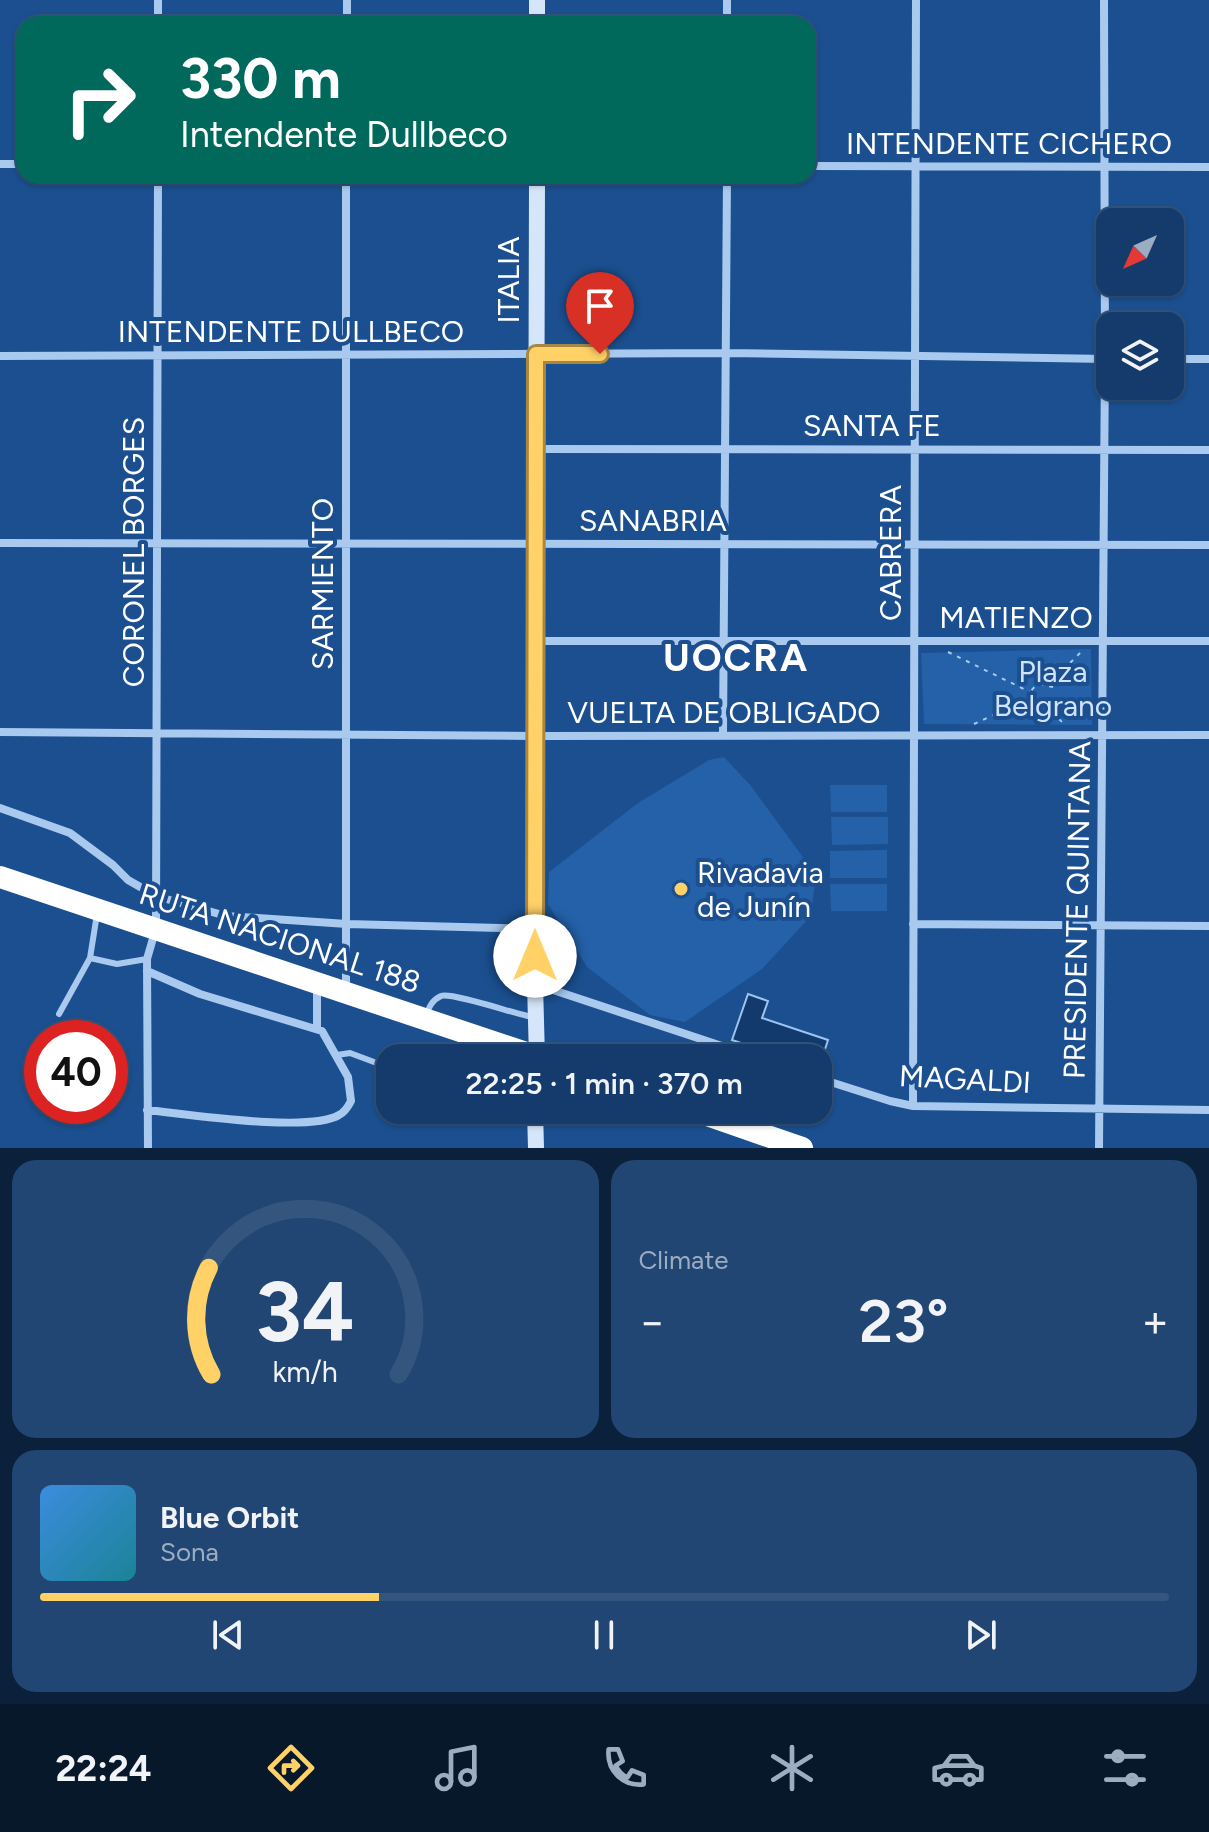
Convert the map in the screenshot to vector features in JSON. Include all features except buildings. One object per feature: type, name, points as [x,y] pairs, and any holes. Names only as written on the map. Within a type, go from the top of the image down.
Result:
[{"type":"highway","name":"RUTA NACIONAL 188","points":[[0,877],[498,1044]]},
{"type":"highway","points":[[733,1124],[802,1148]]},
{"type":"street","name":"CABRERA","points":[[913,1106],[914,736],[919,641],[914,545],[916,0]]},
{"type":"street","name":"PRESIDENTE QUINTANA","points":[[1104,0],[1106,312]]},
{"type":"street","name":"INTENDENTE CICHERO","points":[[816,166],[1209,167]]},
{"type":"street","name":"CORONEL BORGES","points":[[148,1148],[147,959],[156,928],[158,184]]},
{"type":"street","name":"SARMIENTO","points":[[345,991],[346,184]]},
{"type":"street","name":"ITALIA","points":[[537,184],[537,1044]]},
{"type":"street","points":[[723,736],[727,184]]},
{"type":"street","name":"INTENDENTE DULLBECO","points":[[0,356],[728,353],[1096,359]]},
{"type":"street","points":[[1184,359],[1209,359]]},
{"type":"street","name":"PRESIDENTE QUINTANA","points":[[1098,1146],[1106,400]]},
{"type":"street","name":"SANTA FE","points":[[536,449],[1209,450]]},
{"type":"street","name":"SANABRIA","points":[[0,543],[1209,545]]},
{"type":"street","name":"MATIENZO","points":[[535,641],[1209,641]]},
{"type":"street","name":"VUELTA DE OBLIGADO","points":[[0,732],[347,736],[1209,735]]},
{"type":"street","points":[[0,808],[70,833],[128,880],[156,896],[226,916],[347,924],[535,929]]},
{"type":"street","points":[[913,924],[1209,926]]},
{"type":"street","points":[[147,971],[200,994],[322,1031],[348,1077],[351,1101],[344,1113],[336,1117],[285,1124],[147,1110]]},
{"type":"street","points":[[317,1028],[318,982]]},
{"type":"street","points":[[535,984],[716,1044]]},
{"type":"street","name":"MAGALDI","points":[[832,1082],[913,1106],[1209,1110]]},
{"type":"street","points":[[535,1124],[536,1148]]},
{"type":"lane","points":[[59,1014],[90,958],[98,909]]},
{"type":"lane","points":[[90,958],[117,964],[147,959]]},
{"type":"lane","points":[[425,1018],[431,1003],[438,997],[449,995],[511,1014],[536,1018]]},
{"type":"lane","points":[[337,1055],[350,1053],[376,1063]]},
{"type":"path","points":[[919,641],[1030,692]]},
{"type":"path","points":[[1048,685],[1092,641]]},
{"type":"path","points":[[1053,687],[1039,684],[1030,692],[1028,699],[1034,711],[1044,714],[1052,711],[1075,736]]},
{"type":"path","points":[[950,736],[1028,699]]},
{"type":"green space","name":"Plaza Belgrano","points":[[1091,649],[1092,725],[924,724],[921,653]]},
{"type":"green space","name":"Rivadavia de Junín","points":[[724,757],[751,786],[816,875],[811,916],[762,969],[685,1022],[650,1015],[587,967],[548,904],[549,872],[638,803],[709,760]]},
{"type":"green space","points":[[830,785],[887,785],[887,812],[831,812]]},
{"type":"green space","points":[[831,817],[888,817],[888,844],[832,845]]},
{"type":"green space","points":[[887,850],[887,878],[830,878],[830,851]]},
{"type":"green space","points":[[830,884],[887,884],[887,911],[831,911]]},
{"type":"shaded area","points":[[748,994],[768,1001],[762,1018],[828,1040],[827,1044],[744,1044],[732,1040]]},
{"type":"place","name":"Rivadavia de Junín","points":[[681,889]]},
{"type":"district","name":"UOCRA","points":[[736,658]]},
{"type":"route","points":[[535,956],[536,354],[600,354]]}]
